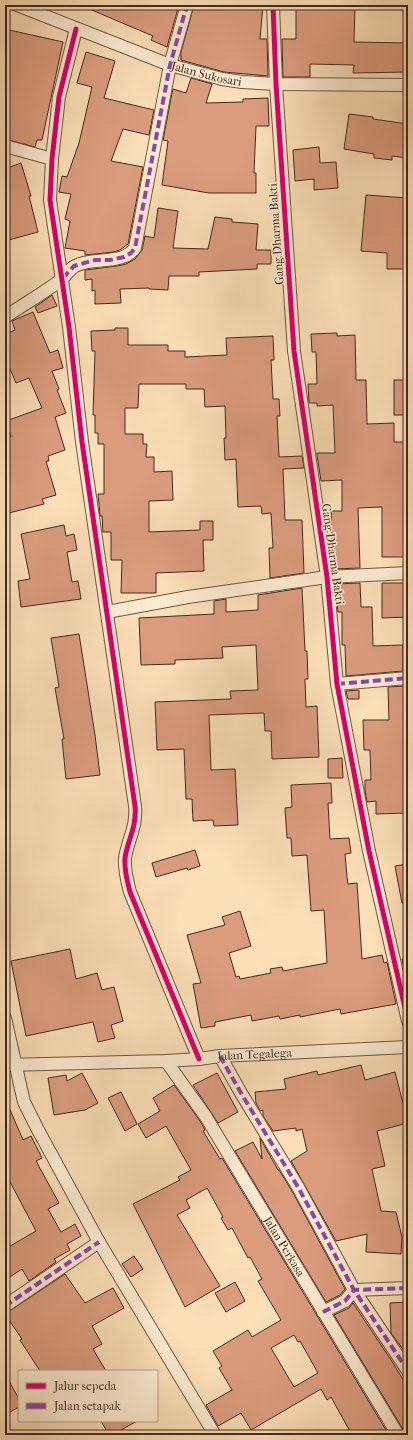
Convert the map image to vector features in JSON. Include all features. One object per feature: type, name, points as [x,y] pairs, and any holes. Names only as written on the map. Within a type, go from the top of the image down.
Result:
[{"type":"street","name":"Jalan Sukosari","points":[[16,5],[170,65],[222,79],[276,84],[408,85]]},
{"type":"street","points":[[5,317],[62,278],[74,266],[95,260],[110,260],[124,257],[131,253],[135,248],[170,65],[187,5]]},
{"type":"street","name":"Gang Dharma Bakti","points":[[273,5],[276,84],[294,351],[327,577],[337,684],[369,850],[408,1021]]},
{"type":"street","points":[[76,29],[59,97],[52,159],[50,200],[62,278],[82,442],[136,816],[125,859],[126,877],[199,1059]]},
{"type":"street","points":[[5,146],[52,159]]},
{"type":"street","points":[[107,612],[188,597],[327,577],[408,573]]},
{"type":"street","points":[[337,684],[408,678]]},
{"type":"street","points":[[5,1018],[10,1065],[24,1102],[49,1152],[99,1242],[215,1435]]},
{"type":"street","name":"Jalan Tegalega","points":[[10,1065],[166,1061],[220,1056],[408,1047]]},
{"type":"street","points":[[220,1056],[298,1187],[354,1290],[408,1371]]},
{"type":"street","name":"Jalan Perkasa","points":[[166,1061],[206,1117],[398,1435]]},
{"type":"street","points":[[5,1306],[99,1242]]},
{"type":"street","points":[[323,1312],[345,1301],[354,1290],[408,1288]]},
{"type":"building","points":[[80,5],[179,5],[167,47],[151,40],[153,36]]},
{"type":"building","points":[[194,5],[263,5],[260,39],[267,39],[268,76],[224,72],[181,60],[181,52]]},
{"type":"building","points":[[296,5],[355,5],[354,42],[408,43],[408,72],[353,73],[354,65],[310,64],[310,77],[283,77],[282,39],[296,39]]},
{"type":"building","points":[[5,29],[63,42],[42,140],[37,140],[35,147],[5,139]]},
{"type":"building","points":[[86,52],[115,61],[104,98],[154,110],[149,135],[123,129],[111,161],[143,167],[128,244],[120,250],[114,252],[85,255],[85,251],[65,248],[70,221],[65,219],[71,194],[59,192],[62,176],[67,177],[79,143],[92,87],[77,83]]},
{"type":"building","points":[[191,78],[212,84],[206,103],[243,102],[243,99],[268,98],[269,126],[256,126],[254,173],[256,173],[256,193],[209,193],[162,185],[168,141],[163,140],[173,89],[186,93]]},
{"type":"building","points":[[349,114],[408,124],[408,158],[392,156],[392,160],[374,158],[374,154],[344,149]]},
{"type":"building","points":[[319,147],[320,163],[336,162],[338,188],[314,190],[314,179],[295,181],[293,150]]},
{"type":"building","points":[[21,163],[31,196],[29,196],[38,232],[5,241],[5,169]]},
{"type":"building","points":[[366,195],[408,198],[408,269],[387,269],[387,253],[361,251]]},
{"type":"building","points":[[158,208],[178,211],[173,248],[208,249],[215,217],[232,219],[232,222],[258,224],[256,250],[271,250],[271,264],[257,264],[257,269],[199,272],[199,276],[169,276],[168,290],[149,288],[120,289],[121,303],[95,304],[95,290],[92,291],[92,279],[85,280],[85,270],[117,266],[126,264],[135,259],[142,250],[145,236],[154,238]]},
{"type":"building","points":[[52,295],[57,306],[38,313],[35,307]]},
{"type":"building","points":[[33,312],[50,353],[58,350],[63,368],[52,371],[59,389],[57,390],[66,413],[55,417],[65,450],[48,456],[49,461],[46,461],[56,495],[42,499],[44,504],[5,514],[5,439],[11,437],[6,421],[42,408],[29,378],[16,383],[5,357],[5,334],[15,330],[12,321]]},
{"type":"building","points":[[115,328],[128,328],[128,345],[168,345],[168,351],[185,351],[185,357],[227,355],[226,338],[273,336],[274,360],[271,360],[273,399],[279,399],[280,416],[277,416],[279,457],[302,456],[304,468],[283,469],[285,520],[302,520],[304,573],[270,578],[269,548],[273,548],[271,513],[262,514],[261,506],[238,507],[236,459],[225,460],[225,406],[205,407],[204,389],[186,389],[186,384],[139,384],[138,408],[125,408],[125,434],[143,434],[143,444],[147,444],[146,457],[154,457],[154,472],[172,471],[173,500],[149,501],[149,532],[200,530],[200,521],[213,521],[213,540],[203,540],[204,571],[156,573],[156,593],[121,593],[122,560],[111,560],[111,532],[103,532],[102,516],[100,516],[98,494],[104,494],[104,444],[98,444],[98,433],[95,433],[95,415],[93,415],[95,351],[92,351],[91,331],[115,330]]},
{"type":"building","points":[[337,333],[337,336],[355,335],[356,380],[366,380],[367,424],[394,423],[394,442],[407,442],[408,553],[405,553],[405,557],[382,557],[382,507],[358,508],[360,568],[333,569],[331,511],[342,511],[342,480],[321,481],[317,453],[335,453],[333,405],[317,406],[317,403],[309,403],[308,384],[317,384],[316,352],[312,352],[311,334]]},
{"type":"building","points":[[394,380],[408,380],[408,415],[394,415]]},
{"type":"building","points":[[64,525],[66,536],[74,534],[77,550],[67,552],[72,582],[78,581],[81,599],[21,607],[18,581],[30,579],[21,534]]},
{"type":"building","points":[[360,583],[361,607],[372,607],[373,646],[403,645],[403,671],[346,676],[345,645],[342,645],[342,612],[338,612],[335,584]]},
{"type":"building","points":[[382,583],[408,583],[408,617],[382,618]]},
{"type":"building","points":[[302,588],[308,679],[305,679],[306,707],[317,706],[319,757],[272,759],[271,731],[265,731],[264,713],[209,715],[211,770],[235,769],[238,825],[214,826],[213,820],[193,821],[192,799],[186,799],[184,749],[157,750],[155,702],[231,699],[230,691],[258,690],[256,645],[222,647],[223,658],[175,660],[175,664],[141,665],[139,618],[214,614],[214,601],[226,599],[226,612],[258,610],[258,595]]},
{"type":"building","points":[[79,634],[100,775],[66,779],[62,739],[64,739],[55,688],[59,687],[51,638]]},
{"type":"building","points":[[404,686],[404,693],[408,693],[407,749],[405,749],[405,780],[408,779],[408,800],[406,801],[406,813],[376,814],[376,801],[367,802],[365,790],[365,780],[371,780],[370,750],[364,750],[363,720],[389,720],[388,687]]},
{"type":"building","points":[[359,690],[359,699],[348,699],[346,691]]},
{"type":"building","points":[[342,758],[343,778],[328,778],[328,759]]},
{"type":"building","points":[[331,783],[332,803],[328,803],[330,839],[349,838],[351,853],[345,854],[347,877],[348,884],[357,883],[362,959],[382,955],[384,963],[387,962],[396,1004],[341,1014],[340,1009],[300,1017],[300,1015],[280,1019],[279,1016],[252,1021],[251,1015],[215,1022],[215,1026],[201,1028],[193,984],[201,983],[187,935],[225,925],[222,917],[240,911],[251,946],[229,953],[236,977],[239,976],[240,979],[271,973],[270,969],[282,967],[283,971],[327,963],[324,910],[311,911],[307,855],[292,856],[291,838],[287,838],[285,808],[292,807],[291,785]]},
{"type":"building","points":[[195,850],[200,866],[188,870],[187,868],[156,877],[152,863]]},
{"type":"building","points":[[408,864],[408,902],[402,903],[395,866]]},
{"type":"building","points":[[70,949],[76,979],[97,973],[102,990],[114,987],[123,1021],[111,1025],[115,1038],[98,1042],[93,1022],[26,1036],[11,961]]},
{"type":"building","points":[[408,958],[408,987],[402,959]]},
{"type":"building","points":[[361,1065],[365,1080],[395,1072],[408,1123],[377,1131],[385,1166],[372,1169],[381,1211],[396,1212],[402,1237],[401,1254],[366,1252],[367,1234],[336,1241],[291,1161],[307,1151],[302,1129],[296,1131],[296,1128],[273,1131],[263,1116],[263,1110],[260,1111],[256,1103],[255,1092],[286,1089],[284,1079],[317,1071],[318,1075]]},
{"type":"building","points":[[82,1073],[98,1103],[85,1110],[54,1115],[48,1078],[66,1075],[67,1081]]},
{"type":"building","points":[[217,1073],[238,1112],[218,1123],[193,1085]]},
{"type":"building","points":[[174,1085],[200,1121],[205,1130],[203,1131],[220,1159],[222,1158],[389,1435],[352,1435],[331,1397],[327,1400],[321,1389],[251,1430],[241,1413],[218,1426],[206,1405],[232,1390],[219,1368],[222,1366],[213,1351],[248,1330],[252,1337],[281,1320],[258,1281],[262,1279],[250,1257],[248,1258],[232,1228],[228,1230],[221,1218],[223,1217],[207,1188],[186,1200],[190,1208],[177,1215],[220,1286],[185,1307],[133,1204],[180,1180],[178,1177],[191,1170],[166,1126],[146,1138],[138,1124],[160,1111],[153,1098]],"holes":[[[294,1335],[298,1342],[300,1341],[318,1373],[294,1387],[271,1348]]]},
{"type":"building","points":[[121,1092],[137,1124],[125,1131],[108,1098]]},
{"type":"building","points":[[5,1098],[23,1140],[31,1136],[42,1158],[36,1161],[59,1203],[48,1209],[61,1232],[75,1224],[81,1236],[67,1244],[70,1250],[54,1259],[56,1262],[29,1281],[22,1269],[5,1280],[5,1249],[36,1231],[9,1180],[5,1182]]},
{"type":"building","points":[[260,1138],[292,1191],[345,1289],[340,1295],[326,1302],[235,1151],[253,1142],[262,1159]]},
{"type":"building","points":[[134,1256],[143,1269],[131,1277],[122,1264]]},
{"type":"building","points":[[65,1274],[85,1303],[113,1288],[124,1308],[92,1326],[102,1344],[93,1349],[105,1370],[39,1370],[20,1340],[22,1339],[5,1314]]},
{"type":"building","points":[[235,1282],[245,1301],[226,1312],[215,1293]]},
{"type":"building","points":[[408,1302],[408,1352],[405,1352],[391,1333],[390,1303]]},
{"type":"building","points":[[353,1303],[408,1388],[408,1435],[405,1435],[334,1315],[349,1308]]},
{"type":"building","points":[[5,1374],[18,1397],[18,1408],[5,1415]]},
{"type":"building","points":[[102,1422],[135,1422],[112,1435],[109,1435]]},
{"type":"marked path","points":[[63,278],[74,266],[95,260],[110,260],[124,257],[131,253],[135,248],[170,65],[187,5]]},
{"type":"marked path","points":[[337,684],[408,678]]},
{"type":"marked path","points":[[220,1056],[298,1187],[354,1290],[408,1371]]},
{"type":"marked path","points":[[5,1306],[99,1242]]},
{"type":"marked path","points":[[323,1312],[345,1301],[354,1290],[408,1288]]},
{"type":"cycle path","points":[[273,5],[276,84],[294,351],[327,577],[337,684],[369,851],[408,1021]]},
{"type":"cycle path","points":[[76,29],[59,97],[52,159],[50,200],[69,327],[82,442],[135,806],[134,827],[126,851],[125,871],[130,892],[199,1059]]}]
